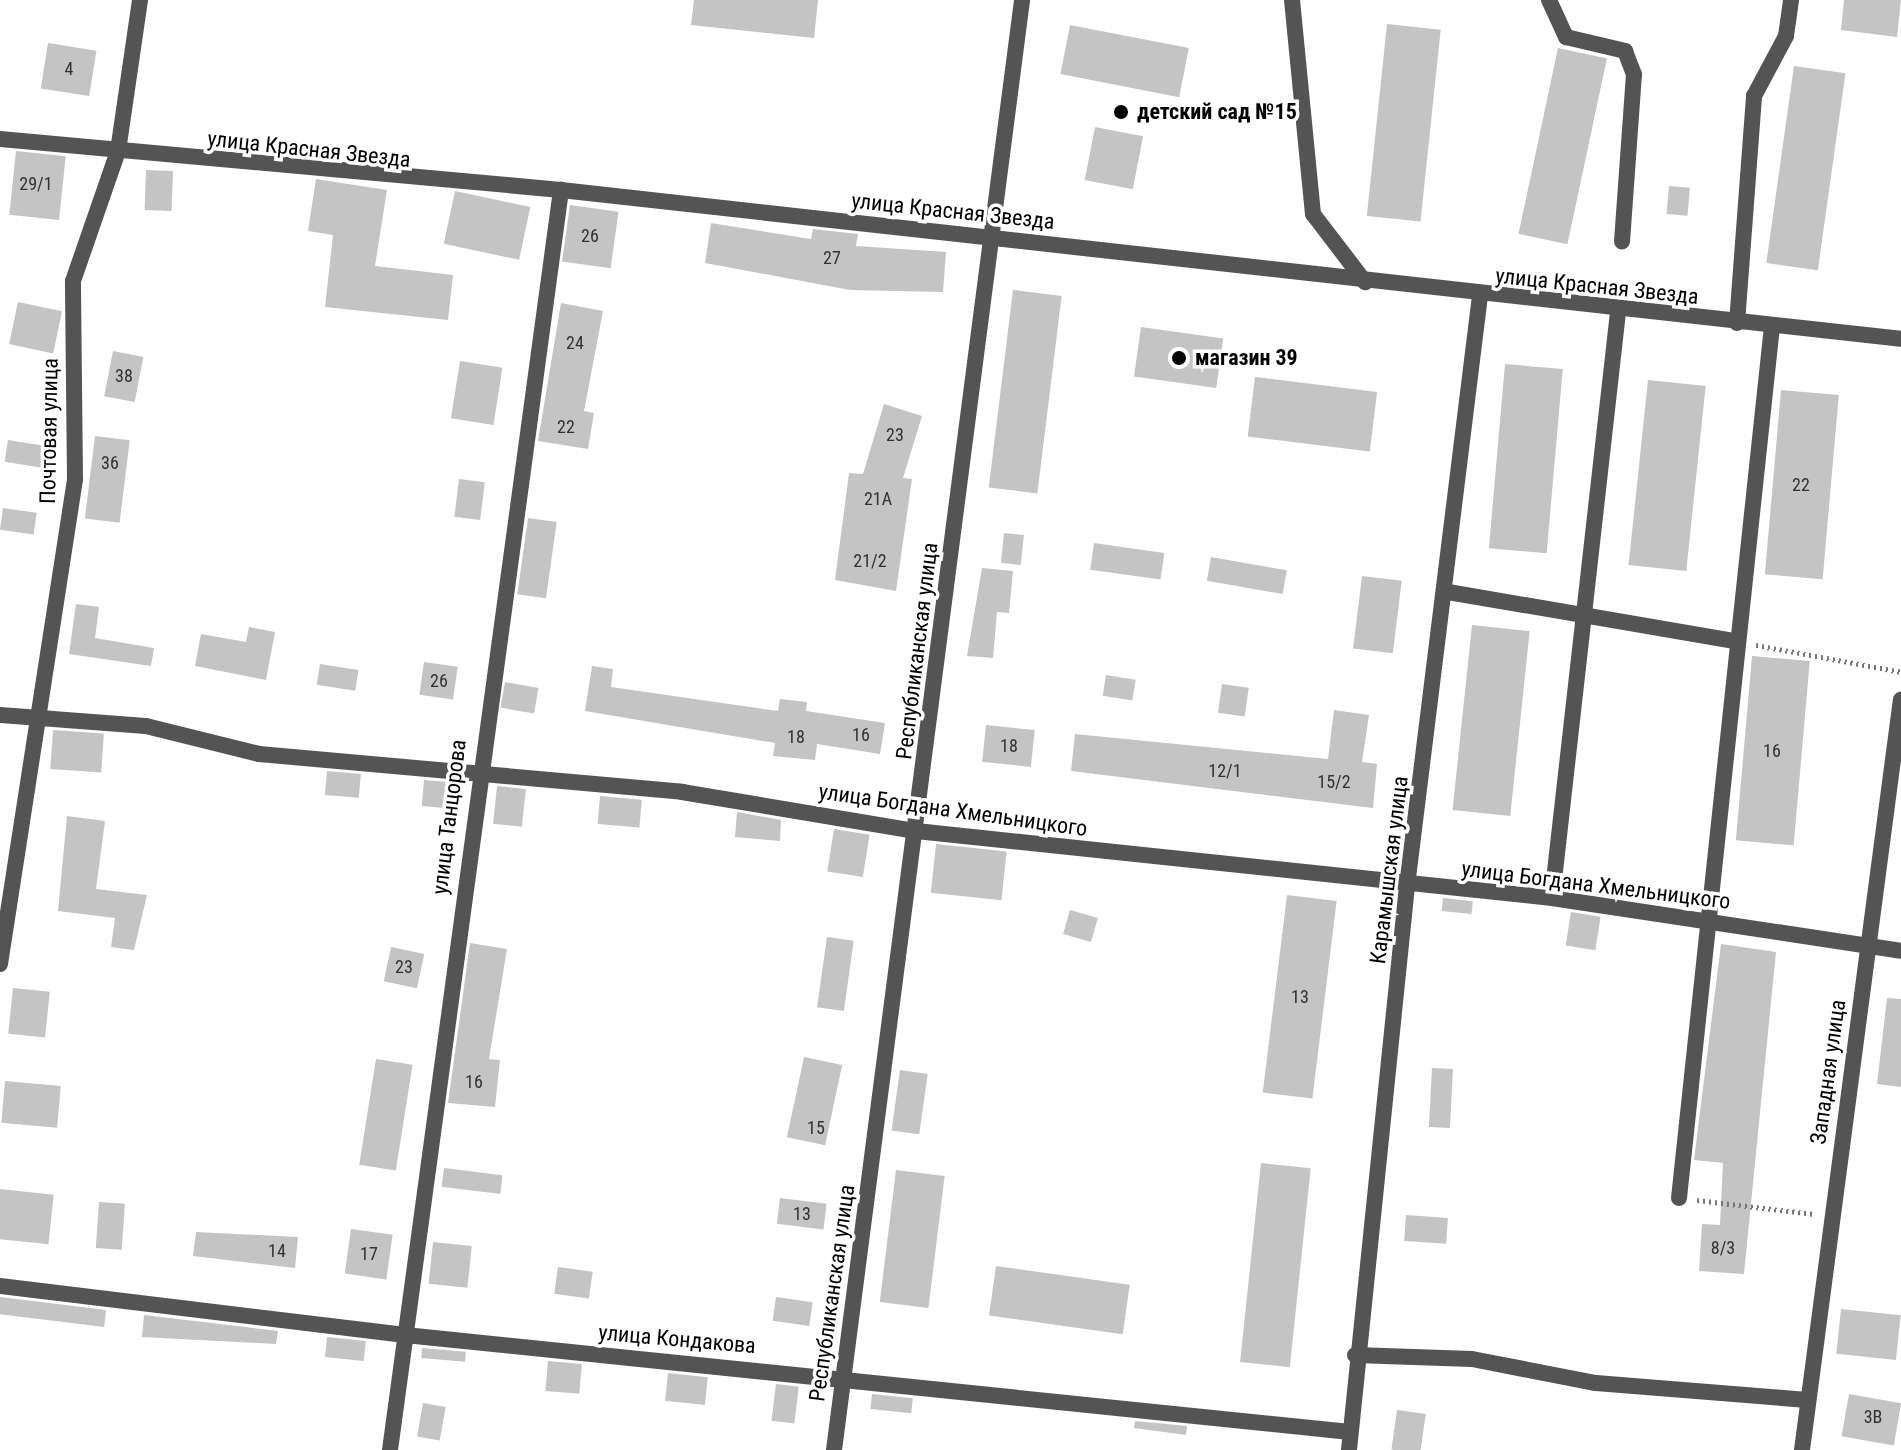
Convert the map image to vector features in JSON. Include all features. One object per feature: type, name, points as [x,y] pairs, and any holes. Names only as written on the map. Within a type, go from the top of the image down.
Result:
[{"type":"street","name":"Почтовая улица","points":[[0,964],[75,479],[73,281],[118,151],[140,0]]},
{"type":"street","name":"Республиканская улица","points":[[834,1450],[1022,0]]},
{"type":"street","points":[[1292,0],[1313,214],[1365,282]]},
{"type":"street","points":[[1549,0],[1566,37],[1625,51],[1634,74],[1622,242]]},
{"type":"street","points":[[1737,323],[1754,96],[1786,36],[1791,0]]},
{"type":"street","name":"улица Красная Звезда","points":[[0,139],[561,190],[993,237],[1618,312],[1901,339]]},
{"type":"street","name":"улица Танцорова","points":[[390,1450],[477,769],[561,190]]},
{"type":"street","name":"Карамышская улица","points":[[1349,1450],[1355,1355],[1407,886],[1448,592],[1480,296]]},
{"type":"street","points":[[1552,898],[1618,312]]},
{"type":"street","points":[[1679,1198],[1712,918],[1735,641],[1772,326]]},
{"type":"street","points":[[1448,592],[1735,641]]},
{"type":"street","name":"Западная улица","points":[[1802,1450],[1901,699]]},
{"type":"street","name":"улица Богдана Хмельницкого","points":[[0,715],[146,726],[259,754],[477,769],[682,792],[916,831],[1407,886],[1552,898],[1712,918],[1901,951]]},
{"type":"street","name":"улица Кондакова","points":[[0,1286],[405,1335],[843,1376],[1350,1432]]},
{"type":"street","points":[[1355,1355],[1472,1359],[1596,1383],[1807,1400]]},
{"type":"path","points":[[1735,641],[1901,672]]},
{"type":"path","points":[[1679,1198],[1831,1216]]},
{"type":"building","points":[[694,0],[818,0],[814,38],[691,25]]},
{"type":"building","points":[[1844,0],[1901,0],[1897,37],[1841,30]]},
{"type":"building","points":[[1387,24],[1441,30],[1421,222],[1367,216]]},
{"type":"building","name":"детский сад №15","points":[[1070,25],[1189,48],[1179,97],[1060,74]]},
{"type":"building","points":[[48,43],[96,51],[89,96],[41,88]]},
{"type":"building","points":[[1558,48],[1607,58],[1567,244],[1518,234]]},
{"type":"building","points":[[1794,66],[1845,73],[1818,270],[1766,263]]},
{"type":"building","points":[[1095,127],[1143,136],[1133,189],[1085,180]]},
{"type":"building","points":[[16,151],[66,156],[59,220],[9,215]]},
{"type":"building","points":[[146,170],[173,171],[172,211],[145,210]]},
{"type":"building","points":[[316,179],[387,190],[375,266],[453,275],[448,320],[325,307],[333,235],[308,231]]},
{"type":"building","points":[[1669,186],[1690,188],[1687,216],[1667,214]]},
{"type":"building","points":[[455,191],[530,207],[519,260],[444,244]]},
{"type":"building","points":[[570,205],[619,212],[611,268],[562,261]]},
{"type":"building","points":[[711,223],[811,239],[813,229],[858,234],[856,246],[946,252],[943,292],[850,290],[705,263]]},
{"type":"building","points":[[1013,290],[1062,296],[1037,493],[989,488]]},
{"type":"building","points":[[18,302],[62,311],[53,353],[9,344]]},
{"type":"building","points":[[561,303],[603,311],[584,411],[594,413],[588,449],[538,441]]},
{"type":"building","name":"магазин 39","points":[[1141,327],[1223,339],[1216,388],[1134,377]]},
{"type":"building","points":[[113,351],[143,357],[135,402],[104,396]]},
{"type":"building","points":[[460,361],[502,368],[493,425],[451,418]]},
{"type":"building","points":[[1505,364],[1563,369],[1547,553],[1489,548]]},
{"type":"building","points":[[1255,377],[1377,392],[1370,452],[1248,437]]},
{"type":"building","points":[[1648,380],[1706,386],[1686,571],[1629,565]]},
{"type":"building","points":[[1781,390],[1839,395],[1823,579],[1765,574]]},
{"type":"building","points":[[884,404],[922,416],[903,478],[912,479],[896,591],[835,580],[849,473],[863,474]]},
{"type":"building","points":[[95,436],[130,440],[120,523],[85,518]]},
{"type":"building","points":[[8,440],[46,446],[42,468],[5,462]]},
{"type":"building","points":[[459,479],[485,482],[480,520],[454,517]]},
{"type":"building","points":[[3,508],[37,513],[34,535],[0,530]]},
{"type":"building","points":[[528,518],[557,522],[546,598],[517,594]]},
{"type":"building","points":[[1004,533],[1024,535],[1021,565],[1001,563]]},
{"type":"building","points":[[1094,543],[1164,553],[1161,580],[1090,570]]},
{"type":"building","points":[[1211,557],[1287,570],[1283,594],[1207,581]]},
{"type":"building","points":[[982,568],[1013,571],[1009,613],[997,612],[993,658],[967,656]]},
{"type":"building","points":[[1362,576],[1402,581],[1393,653],[1353,648]]},
{"type":"building","points":[[76,604],[99,607],[95,638],[154,648],[151,666],[69,654]]},
{"type":"building","points":[[1472,625],[1530,631],[1510,816],[1453,810]]},
{"type":"building","points":[[249,627],[275,632],[266,680],[195,666],[201,634],[246,642]]},
{"type":"building","points":[[1752,656],[1810,661],[1794,845],[1736,840]]},
{"type":"building","points":[[424,662],[458,667],[453,699],[419,695]]},
{"type":"building","points":[[320,664],[359,670],[355,691],[317,685]]},
{"type":"building","points":[[592,666],[613,669],[611,687],[778,711],[780,699],[807,702],[806,711],[885,723],[880,754],[817,744],[815,760],[773,756],[775,743],[585,711]]},
{"type":"building","points":[[1106,675],[1136,680],[1132,700],[1103,696]]},
{"type":"building","points":[[505,682],[538,688],[534,714],[500,708]]},
{"type":"building","points":[[1222,684],[1249,688],[1245,716],[1218,713]]},
{"type":"building","points":[[1334,710],[1369,715],[1362,762],[1377,764],[1373,808],[1071,771],[1075,734],[1328,759]]},
{"type":"building","points":[[986,725],[1035,730],[1031,767],[982,762]]},
{"type":"building","points":[[53,730],[104,734],[101,772],[50,769]]},
{"type":"building","points":[[327,771],[361,774],[359,798],[325,795]]},
{"type":"building","points":[[424,780],[447,782],[445,808],[422,806]]},
{"type":"building","points":[[497,786],[526,789],[522,827],[493,824]]},
{"type":"building","points":[[600,796],[642,800],[639,828],[598,824]]},
{"type":"building","points":[[737,812],[781,820],[780,841],[735,837]]},
{"type":"building","points":[[67,816],[105,821],[96,889],[147,895],[134,950],[111,947],[115,918],[58,911]]},
{"type":"building","points":[[834,829],[870,835],[863,877],[827,871]]},
{"type":"building","points":[[936,844],[1007,851],[1001,900],[931,893]]},
{"type":"building","points":[[1287,895],[1337,901],[1312,1099],[1263,1093]]},
{"type":"building","points":[[1443,898],[1473,901],[1471,914],[1442,911]]},
{"type":"building","points":[[1070,910],[1098,918],[1091,942],[1063,934]]},
{"type":"building","points":[[1571,912],[1601,917],[1595,950],[1566,946]]},
{"type":"building","points":[[827,937],[854,941],[844,1011],[817,1007]]},
{"type":"building","points":[[470,943],[507,949],[489,1059],[500,1060],[495,1107],[448,1103]]},
{"type":"building","points":[[1721,944],[1776,952],[1744,1274],[1699,1271],[1702,1224],[1720,1225],[1723,1163],[1694,1160]]},
{"type":"building","points":[[391,947],[424,954],[417,988],[384,981]]},
{"type":"building","points":[[13,988],[50,992],[45,1038],[8,1034]]},
{"type":"building","points":[[1887,998],[1901,999],[1901,1087],[1877,1084]]},
{"type":"building","points":[[804,1057],[842,1065],[825,1145],[787,1137]]},
{"type":"building","points":[[376,1059],[413,1065],[396,1170],[359,1165]]},
{"type":"building","points":[[1432,1068],[1453,1069],[1450,1128],[1429,1127]]},
{"type":"building","points":[[900,1070],[928,1074],[919,1134],[892,1130]]},
{"type":"building","points":[[5,1081],[61,1086],[57,1128],[1,1123]]},
{"type":"building","points":[[1261,1163],[1311,1168],[1290,1367],[1240,1362]]},
{"type":"building","points":[[444,1168],[503,1175],[500,1194],[442,1187]]},
{"type":"building","points":[[896,1170],[945,1176],[928,1308],[880,1302]]},
{"type":"building","points":[[0,1189],[54,1195],[48,1244],[0,1239]]},
{"type":"building","points":[[780,1198],[827,1204],[823,1230],[777,1224]]},
{"type":"building","points":[[99,1202],[125,1204],[122,1250],[96,1248]]},
{"type":"building","points":[[1406,1215],[1448,1218],[1446,1244],[1404,1241]]},
{"type":"building","points":[[351,1229],[393,1235],[386,1279],[345,1274]]},
{"type":"building","points":[[196,1232],[298,1237],[295,1268],[193,1256]]},
{"type":"building","points":[[433,1242],[472,1246],[467,1288],[429,1284]]},
{"type":"building","points":[[996,1266],[1130,1285],[1123,1334],[989,1316]]},
{"type":"building","points":[[558,1267],[593,1272],[589,1299],[554,1294]]},
{"type":"building","points":[[0,1297],[106,1310],[104,1327],[0,1314]]},
{"type":"building","points":[[776,1297],[813,1302],[809,1326],[773,1321]]},
{"type":"building","points":[[1841,1309],[1901,1315],[1896,1360],[1836,1354]]},
{"type":"building","points":[[144,1315],[278,1331],[276,1344],[142,1337]]},
{"type":"building","points":[[327,1337],[366,1341],[364,1361],[325,1357]]},
{"type":"building","points":[[422,1348],[466,1352],[465,1362],[421,1358]]},
{"type":"building","points":[[548,1361],[582,1364],[579,1394],[545,1391]]},
{"type":"building","points":[[668,1373],[708,1377],[705,1405],[665,1401]]},
{"type":"building","points":[[776,1384],[799,1387],[794,1424],[771,1421]]},
{"type":"building","points":[[872,1394],[913,1398],[911,1413],[870,1409]]},
{"type":"building","points":[[1849,1394],[1901,1403],[1894,1446],[1842,1436]]},
{"type":"building","points":[[423,1403],[446,1407],[440,1440],[417,1436]]},
{"type":"building","points":[[1397,1410],[1426,1414],[1421,1450],[1391,1450]]},
{"type":"building","points":[[1135,1421],[1187,1426],[1186,1435],[1134,1428]]},
{"type":"place","name":"детский сад №15","points":[[1121,112]]},
{"type":"place","name":"магазин 39","points":[[1179,358]]}]
